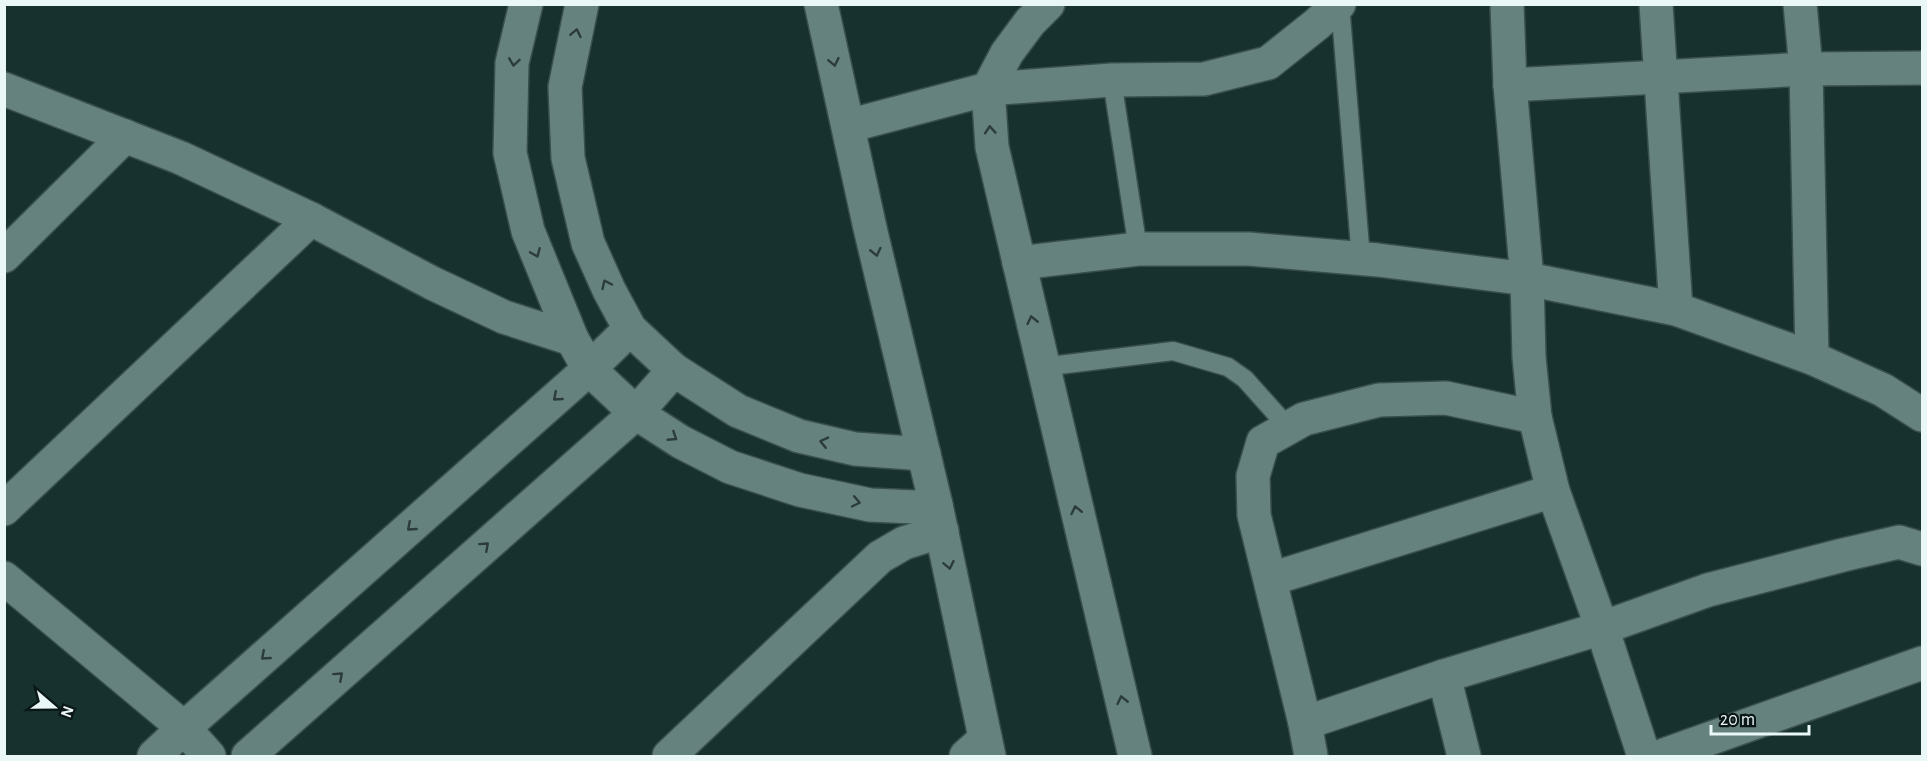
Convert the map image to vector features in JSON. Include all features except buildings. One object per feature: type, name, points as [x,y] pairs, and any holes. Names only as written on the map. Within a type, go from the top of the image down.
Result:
[{"type":"street","points":[[526,4],[512,63],[510,153],[528,231],[572,339],[589,369],[636,413],[681,442],[730,467],[800,490],[870,505],[914,507],[939,518]]},
{"type":"street","points":[[582,4],[565,87],[568,158],[588,243],[630,329],[674,370],[738,411],[799,436],[855,449],[924,454]]},
{"type":"street","points":[[821,4],[939,518],[980,751]]},
{"type":"street","points":[[1048,4],[1030,22],[1007,53],[988,89],[992,147],[1135,756]]},
{"type":"street","points":[[848,126],[988,89],[1112,80],[1204,79],[1268,63],[1339,4]]},
{"type":"street","points":[[1507,4],[1510,85],[1527,279],[1529,357],[1535,417],[1553,491],[1602,628],[1644,756]]},
{"type":"street","points":[[1656,4],[1676,309]]},
{"type":"street","points":[[1800,4],[1806,69],[1812,358]]},
{"type":"street","points":[[1510,85],[1806,69],[1923,68]]},
{"type":"street","points":[[4,89],[181,158],[311,219],[432,283],[504,317],[572,339]]},
{"type":"street","points":[[4,256],[125,136]]},
{"type":"street","points":[[4,509],[311,219]]},
{"type":"street","points":[[1019,264],[1138,249],[1250,249],[1361,258],[1527,279],[1676,309],[1812,358],[1883,390],[1923,415]]},
{"type":"street","points":[[154,756],[589,369],[630,329]]},
{"type":"street","points":[[248,756],[636,413],[674,370]]},
{"type":"street","points":[[1311,756],[1254,515],[1252,476],[1263,442],[1304,419],[1379,400],[1446,398],[1535,417]]},
{"type":"street","points":[[1270,579],[1553,491]]},
{"type":"street","points":[[669,756],[880,557],[939,518]]},
{"type":"street","points":[[1305,723],[1444,676],[1602,628],[1708,590],[1899,542],[1923,549]]},
{"type":"street","points":[[4,578],[184,728],[209,756]]},
{"type":"street","points":[[1661,756],[1923,663]]},
{"type":"street","points":[[1444,676],[1464,756]]},
{"type":"lane","points":[[1339,4],[1361,258]]},
{"type":"lane","points":[[1112,80],[1138,249]]},
{"type":"lane","points":[[1042,367],[1173,351],[1228,368],[1245,379],[1288,428]]}]
